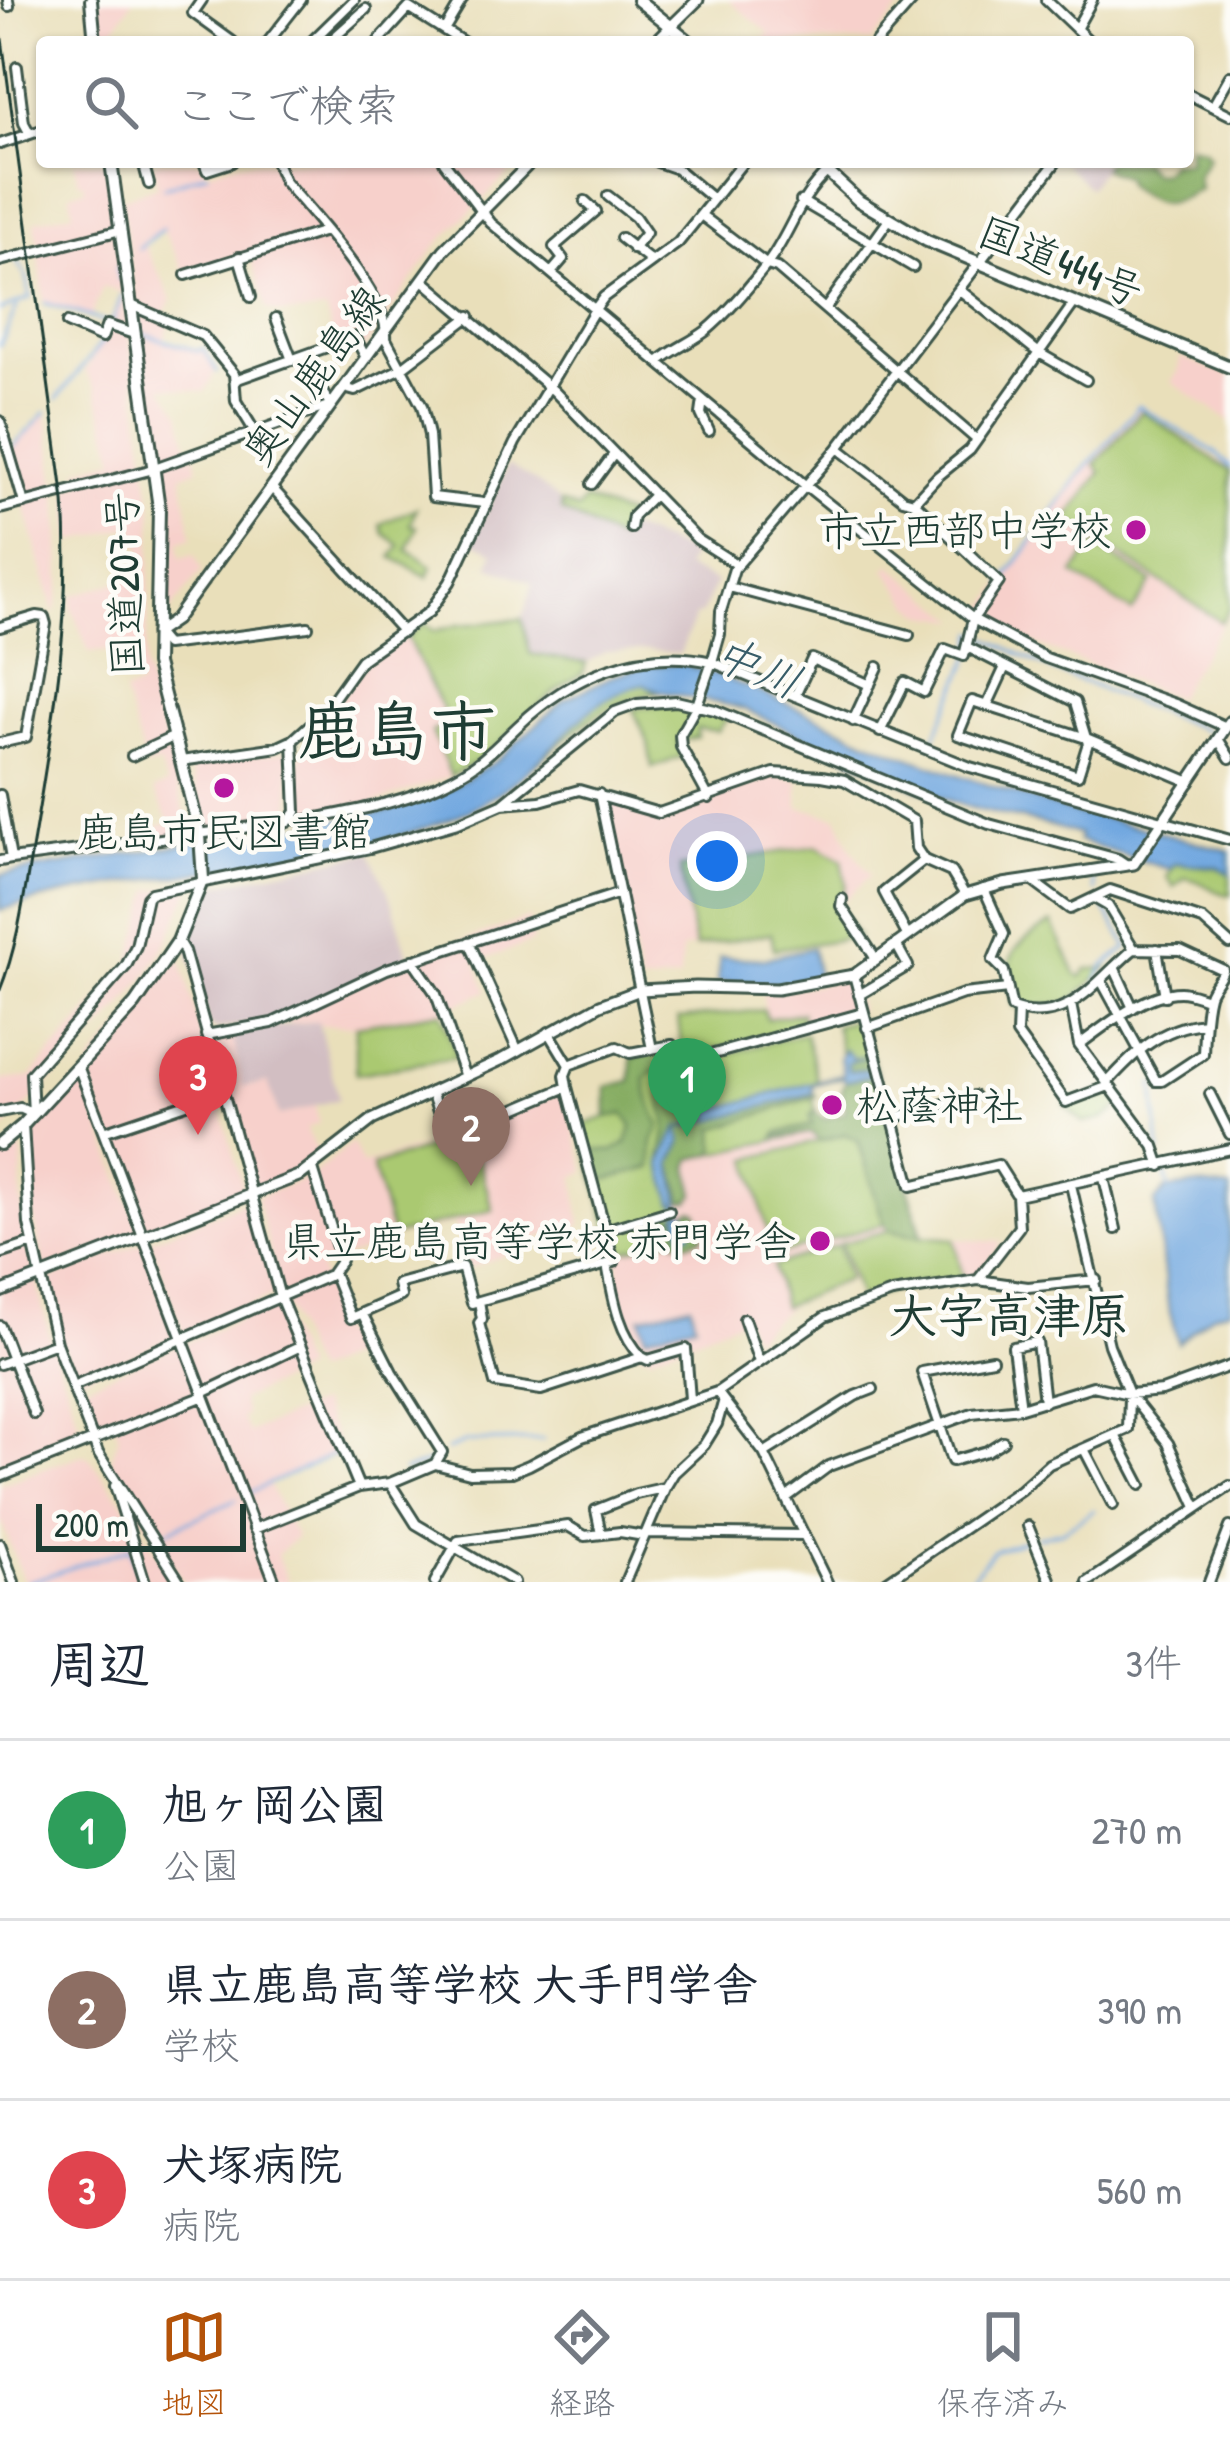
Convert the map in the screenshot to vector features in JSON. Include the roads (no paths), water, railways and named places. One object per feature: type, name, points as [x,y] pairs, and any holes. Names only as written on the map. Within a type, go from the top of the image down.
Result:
[{"type":"highway","points":[[91,0],[94,36]]},
{"type":"highway","points":[[638,0],[683,36]]},
{"type":"highway","name":"国道207号","points":[[0,1144],[135,1004],[178,941],[202,881],[201,836],[158,683],[154,566],[159,508],[112,168]]},
{"type":"highway","name":"国道444号","points":[[823,168],[888,221],[1230,367]]},
{"type":"main road","points":[[661,36],[698,0]]},
{"type":"main road","name":"奥山鹿島線","points":[[156,634],[175,620],[423,280],[525,168]]},
{"type":"main road","points":[[0,1292],[313,1169],[372,1120],[518,1051],[580,1012],[640,990],[777,989],[854,975],[965,895],[1134,863],[1228,724]]},
{"type":"street","points":[[202,0],[193,13],[224,36]]},
{"type":"street","points":[[273,36],[301,0]]},
{"type":"street","points":[[317,36],[354,0]]},
{"type":"street","points":[[383,36],[409,7],[424,0]]},
{"type":"street","points":[[444,30],[462,0]]},
{"type":"street","points":[[881,36],[913,0]]},
{"type":"street","points":[[1046,0],[1084,36]]},
{"type":"street","points":[[1076,29],[1092,0]]},
{"type":"street","points":[[409,7],[454,36]]},
{"type":"street","points":[[336,36],[366,9]]},
{"type":"street","points":[[17,67],[24,123],[30,134]]},
{"type":"street","points":[[1213,106],[1230,76]]},
{"type":"street","points":[[1194,97],[1230,115]]},
{"type":"street","points":[[0,144],[36,132]]},
{"type":"street","points":[[145,168],[149,184]]},
{"type":"street","points":[[278,168],[365,280],[387,329],[386,339],[426,421],[433,497],[484,503]]},
{"type":"street","points":[[449,168],[480,212],[973,619],[1046,658],[1228,724]]},
{"type":"street","points":[[682,168],[713,199]]},
{"type":"street","points":[[179,761],[278,747],[293,740],[323,713],[361,660],[438,602],[484,503],[595,309],[604,297],[678,243],[738,168]]},
{"type":"street","points":[[709,798],[679,740],[712,662],[737,564],[838,448],[1050,168]]},
{"type":"street","points":[[658,362],[706,331],[767,265],[784,241],[801,200],[827,172]]},
{"type":"street","points":[[608,196],[635,217],[646,233],[633,249]]},
{"type":"street","points":[[801,200],[914,268]]},
{"type":"street","points":[[551,273],[563,259],[554,247],[596,211],[585,201]]},
{"type":"street","points":[[701,214],[777,268],[977,440]]},
{"type":"street","points":[[825,308],[888,221]]},
{"type":"street","points":[[0,261],[121,230]]},
{"type":"street","points":[[186,275],[325,231]]},
{"type":"street","points":[[621,238],[652,262]]},
{"type":"street","points":[[239,257],[251,297]]},
{"type":"street","points":[[423,280],[548,387],[697,539],[737,564]]},
{"type":"street","points":[[960,290],[1039,353],[1086,380]]},
{"type":"street","points":[[914,502],[977,440],[1075,302]]},
{"type":"street","points":[[130,305],[203,336],[236,380],[236,400],[255,432]]},
{"type":"street","points":[[344,388],[355,391],[402,368],[470,316]]},
{"type":"street","points":[[0,509],[152,469],[331,405],[296,359],[276,318]]},
{"type":"street","points":[[67,323],[102,338],[107,325],[134,334]]},
{"type":"street","points":[[236,380],[355,337],[366,358]]},
{"type":"street","points":[[703,400],[701,414],[709,431]]},
{"type":"street","points":[[0,421],[24,502]]},
{"type":"street","points":[[838,448],[902,499],[914,502],[999,582],[973,619],[964,656],[946,650],[924,692],[905,682],[880,732]]},
{"type":"street","points":[[592,484],[614,454]]},
{"type":"street","points":[[272,488],[403,632]]},
{"type":"street","points":[[631,528],[633,516],[653,496]]},
{"type":"street","points":[[729,586],[909,635]]},
{"type":"street","points":[[0,627],[37,616],[44,617],[46,624],[26,737],[0,743]]},
{"type":"street","points":[[156,634],[166,645],[173,645],[308,627]]},
{"type":"street","points":[[969,648],[1075,702],[1086,738],[1078,775],[958,735],[972,701],[1086,738],[1190,782]]},
{"type":"street","points":[[0,795],[6,860],[201,836],[369,808],[453,779],[494,752],[518,726],[585,676],[654,658],[712,662],[987,773],[1230,840]]},
{"type":"street","points":[[796,696],[812,659],[870,686]]},
{"type":"street","points":[[853,721],[878,667]]},
{"type":"street","points":[[987,706],[1005,667]]},
{"type":"street","points":[[502,804],[598,722],[615,712],[657,701],[697,705],[746,720],[989,824],[1134,863]]},
{"type":"street","points":[[133,756],[173,737]]},
{"type":"street","points":[[1218,739],[1230,758]]},
{"type":"street","points":[[293,740],[293,819]]},
{"type":"street","points":[[0,1112],[20,1108],[33,1114],[32,1074],[126,966],[136,946],[147,897],[181,884],[424,835],[502,804],[540,801],[579,790],[659,813],[774,773],[844,780],[914,820],[916,848],[924,860],[951,872],[965,895]]},
{"type":"street","points":[[599,794],[652,1049]]},
{"type":"street","points":[[907,935],[884,892],[924,860]]},
{"type":"street","points":[[1031,880],[1070,909],[1110,890],[1177,909],[1203,920],[1230,944]]},
{"type":"street","points":[[984,889],[1004,934],[993,960],[1004,971],[1012,1008],[1018,1012],[1071,1004],[1102,982],[1134,949],[1180,950],[1223,970],[1208,999],[1203,1054],[1162,1082],[1156,1081],[1102,982]]},
{"type":"street","points":[[206,1035],[288,1018],[413,960],[620,893]]},
{"type":"street","points":[[1094,898],[1108,906],[1134,949]]},
{"type":"street","points":[[842,899],[841,905],[876,959]]},
{"type":"street","points":[[178,941],[280,1297],[359,1486]]},
{"type":"street","points":[[469,942],[518,1051]]},
{"type":"street","points":[[859,995],[908,966],[896,944]]},
{"type":"street","points":[[1157,949],[1165,996]]},
{"type":"street","points":[[413,960],[436,994],[465,1077]]},
{"type":"street","points":[[1114,967],[1133,1008]]},
{"type":"street","points":[[854,975],[910,1186],[998,1166],[1017,1196],[1019,1227],[977,1280]]},
{"type":"street","points":[[867,1028],[963,994],[1008,988]]},
{"type":"street","points":[[1079,1045],[1120,1015],[1165,996],[1180,992],[1208,999]]},
{"type":"street","points":[[1071,1004],[1079,1045],[1164,1165]]},
{"type":"street","points":[[1018,1012],[1017,1034],[1066,1102],[1108,1084],[1138,1048],[1181,1025],[1204,1023]]},
{"type":"street","points":[[328,1275],[347,1316],[401,1296],[398,1284],[462,1267],[472,1303],[614,1262],[566,1087],[569,1065],[617,1047],[630,1053],[673,1045],[681,1063],[863,1013]]},
{"type":"street","points":[[549,1032],[569,1065]]},
{"type":"street","points":[[78,1066],[274,1582]]},
{"type":"street","points":[[431,1092],[446,1134],[451,1136],[566,1087]]},
{"type":"street","points":[[106,1131],[222,1092]]},
{"type":"street","points":[[1210,1094],[1230,1134]]},
{"type":"street","points":[[892,1118],[974,1096]]},
{"type":"street","points":[[23,1125],[25,1195],[56,1343],[113,1479],[180,1582]]},
{"type":"street","points":[[1017,1196],[1230,1149]]},
{"type":"street","points":[[73,1386],[328,1275],[341,1260],[313,1169]]},
{"type":"street","points":[[1104,1178],[1116,1229]]},
{"type":"street","points":[[1071,1185],[1109,1345],[1129,1394],[1168,1443],[1196,1507]]},
{"type":"street","points":[[605,1230],[669,1211]]},
{"type":"street","points":[[0,1254],[33,1243]]},
{"type":"street","points":[[607,1264],[626,1338],[642,1357],[648,1360],[686,1349],[690,1400]]},
{"type":"street","points":[[435,1464],[470,1473],[512,1472],[582,1437],[717,1392],[825,1317],[892,1293],[977,1280],[1028,1287],[1096,1280]]},
{"type":"street","points":[[479,1301],[479,1323],[495,1382],[541,1390],[642,1357]]},
{"type":"street","points":[[254,1529],[359,1486],[391,1483],[435,1464],[442,1452],[362,1313]]},
{"type":"street","points":[[744,1319],[759,1362]]},
{"type":"street","points":[[0,1326],[34,1414]]},
{"type":"street","points":[[1021,1408],[1013,1347],[1037,1342],[1044,1402]]},
{"type":"street","points":[[0,1364],[56,1343]]},
{"type":"street","points":[[0,1477],[204,1395],[299,1347]]},
{"type":"street","points":[[992,1359],[922,1372],[952,1462],[1004,1441]]},
{"type":"street","points":[[786,1498],[830,1466],[972,1413],[1021,1408],[1093,1386],[1129,1394],[1162,1391],[1230,1366]]},
{"type":"street","points":[[764,1453],[873,1389]]},
{"type":"street","points":[[717,1392],[764,1453],[827,1582]]},
{"type":"street","points":[[886,1582],[1020,1490],[1049,1464],[1128,1429],[1129,1394]]},
{"type":"street","points":[[625,1582],[665,1488],[704,1445],[724,1401]]},
{"type":"street","points":[[1115,1435],[1142,1485]]},
{"type":"street","points":[[1084,1449],[1113,1505]]},
{"type":"street","points":[[113,1479],[145,1582]]},
{"type":"street","points":[[391,1483],[416,1524],[514,1582]]},
{"type":"street","points":[[602,1534],[596,1510],[665,1488]]},
{"type":"street","points":[[1088,1582],[1227,1489]]},
{"type":"street","points":[[435,1582],[458,1541],[568,1526],[585,1536],[620,1532],[804,1535]]},
{"type":"street","points":[[1028,1526],[1051,1582]]},
{"type":"street","points":[[1209,1582],[1230,1527]]},
{"type":"street","points":[[0,1544],[14,1582]]},
{"type":"street","points":[[491,1582],[499,1571]]},
{"type":"water","points":[[681,664],[950,772],[1083,816],[1230,851],[1230,874],[1219,867],[1175,863],[1169,869],[1078,841],[1079,835],[1063,830],[967,806],[744,709],[644,684],[596,706],[514,782],[442,822],[333,851],[110,886],[0,910],[0,875],[387,811],[453,787],[496,761],[564,700],[615,675],[646,666]]},
{"type":"water","points":[[812,948],[818,977],[782,984],[717,982],[720,957],[762,959]]},
{"type":"water","points":[[845,1050],[854,1059],[864,1057],[847,1063],[849,1071],[873,1069],[875,1074],[812,1085],[813,1093],[679,1129],[682,1142],[672,1163],[682,1213],[692,1233],[682,1236],[661,1163],[678,1128],[710,1119],[713,1110],[843,1074],[840,1057]]},
{"type":"water","points":[[1198,1185],[1230,1189],[1230,1309],[1212,1314],[1178,1343],[1168,1305],[1155,1202],[1165,1190]]},
{"type":"water","points":[[690,1304],[695,1323],[646,1336],[641,1317]]},
{"type":"waterway","points":[[164,187],[207,173]]},
{"type":"waterway","points":[[139,248],[163,228]]},
{"type":"waterway","points":[[0,310],[30,298],[27,278],[16,260]]},
{"type":"waterway","points":[[117,267],[119,279]]},
{"type":"waterway","points":[[112,322],[122,295]]},
{"type":"waterway","points":[[45,303],[109,323]]},
{"type":"waterway","points":[[0,345],[17,307]]},
{"type":"waterway","points":[[141,333],[198,351],[203,348],[217,372]]},
{"type":"waterway","points":[[57,399],[103,341]]},
{"type":"waterway","points":[[1002,583],[1079,476],[1139,406],[1216,453],[1230,467]]},
{"type":"waterway","points":[[13,447],[46,412]]},
{"type":"waterway","points":[[973,647],[975,632],[1050,669],[1205,730]]},
{"type":"waterway","points":[[931,745],[972,654]]},
{"type":"waterway","points":[[1093,879],[1095,891]]},
{"type":"waterway","points":[[1097,980],[1104,966],[1128,947],[1104,908]]},
{"type":"waterway","points":[[1154,1084],[1160,1152]]},
{"type":"waterway","points":[[1164,1167],[1169,1189]]},
{"type":"waterway","points":[[447,1450],[467,1442],[543,1440]]},
{"type":"waterway","points":[[246,1494],[339,1452],[347,1471]]},
{"type":"waterway","points":[[404,1471],[433,1461]]},
{"type":"waterway","points":[[368,1489],[383,1489]]},
{"type":"waterway","points":[[158,1535],[236,1500]]},
{"type":"waterway","points":[[1037,1537],[1063,1531],[1094,1510]]},
{"type":"waterway","points":[[968,1582],[993,1551],[1029,1539]]},
{"type":"waterway","points":[[28,1582],[130,1548],[141,1582]]},
{"type":"railway","points":[[0,24],[66,544],[63,628],[48,753],[21,915],[0,990]]},
{"type":"place","name":"市立西部中学校","points":[[1136,530]]},
{"type":"place","name":"鹿島市民図書館","points":[[224,788]]},
{"type":"place","name":"松蔭神社","points":[[832,1105]]},
{"type":"place","name":"犬塚病院","points":[[198,1135]]},
{"type":"place","name":"旭ヶ岡公園","points":[[687,1137]]},
{"type":"place","name":"県立鹿島高等学校 大手門学舎","points":[[471,1186]]},
{"type":"place","name":"県立鹿島高等学校 赤門学舎","points":[[820,1241]]},
{"type":"district","name":"鹿島市","points":[[397,731]]},
{"type":"district","name":"大字高津原","points":[[1009,1315]]},
{"type":"water label","name":"中川","points":[[758,667]]}]
